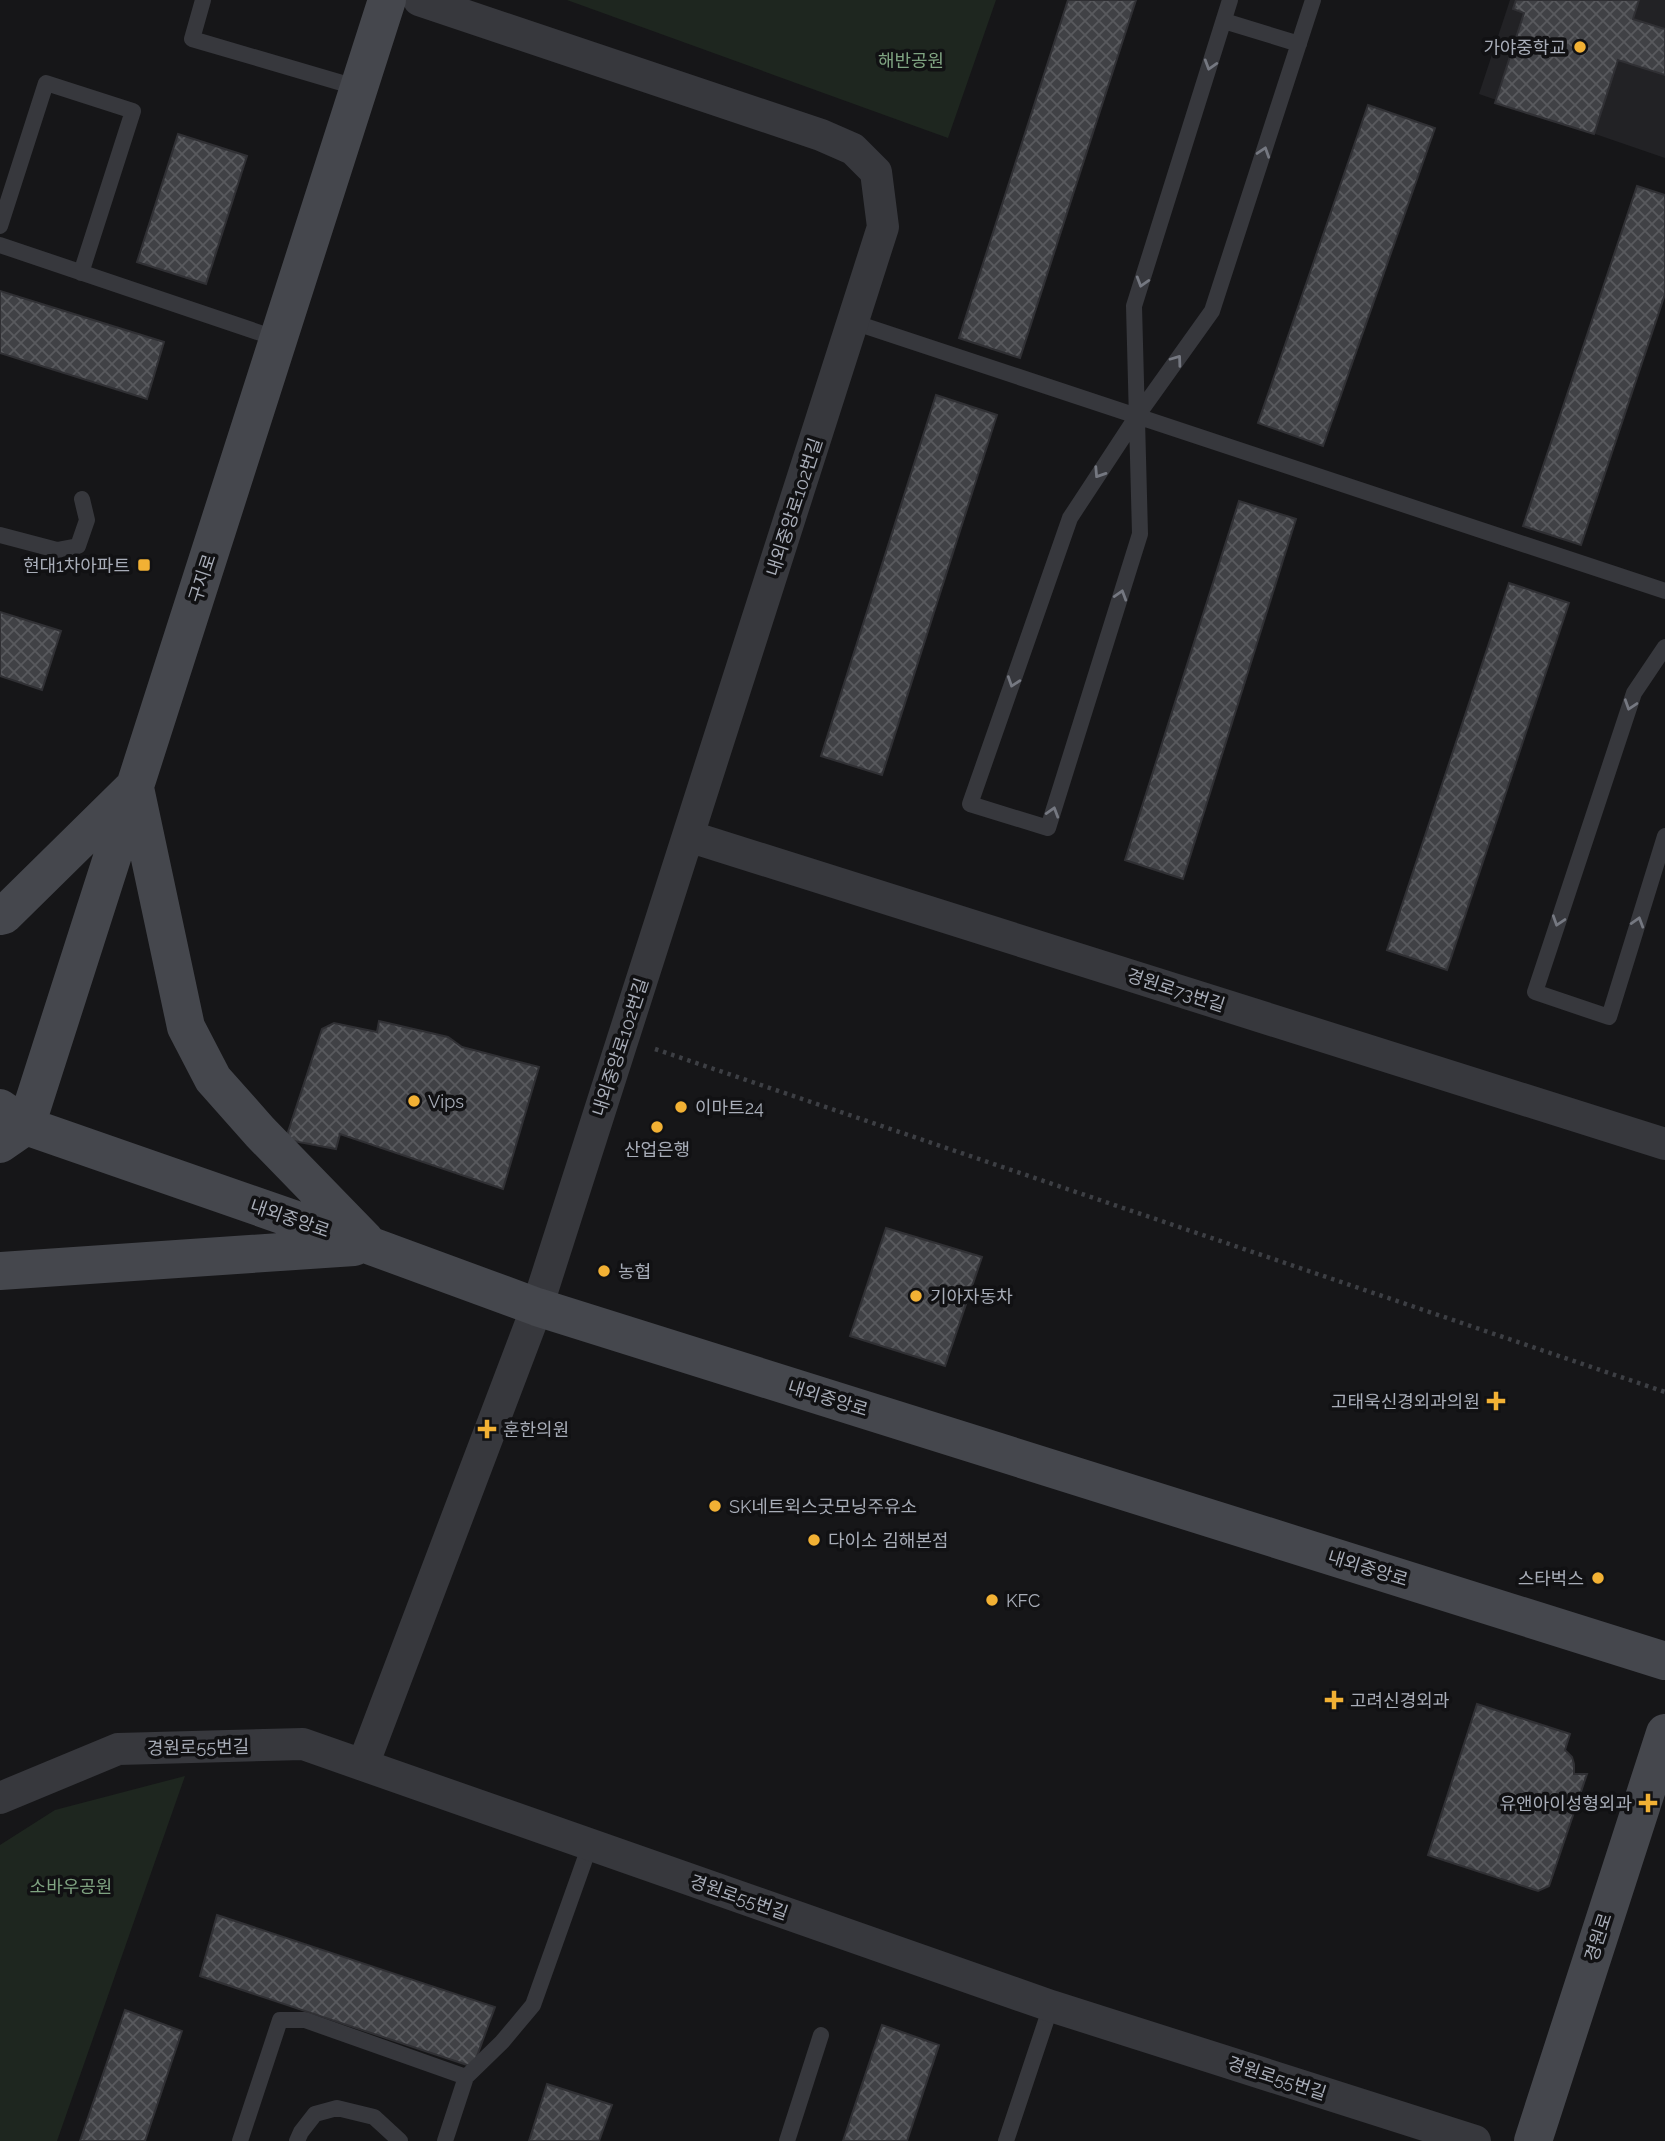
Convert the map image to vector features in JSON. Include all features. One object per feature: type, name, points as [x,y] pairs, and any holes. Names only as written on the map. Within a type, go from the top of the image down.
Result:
[{"type":"street","name":"구지로","points":[[9,1126],[135,786],[387,0]]},
{"type":"street","name":"내외중앙로102번길","points":[[363,1765],[537,1307],[883,228],[876,172],[853,149],[821,135],[419,0]]},
{"type":"street","points":[[0,916],[135,786]]},
{"type":"street","points":[[135,786],[186,1027],[213,1079],[260,1132],[371,1246]]},
{"type":"street","name":"경원로73번길","points":[[688,836],[1665,1144]]},
{"type":"street","name":"내외중앙로","points":[[9,1126],[371,1246],[537,1307],[1665,1661]]},
{"type":"street","points":[[0,1271],[371,1246]]},
{"type":"street","name":"경원로","points":[[1533,2141],[1665,1733]]},
{"type":"street","name":"경원로55번길","points":[[0,1798],[118,1749],[303,1744],[1051,2006],[1475,2141]]},
{"type":"lane","points":[[203,0],[192,39],[359,88]]},
{"type":"lane","points":[[1230,0],[1134,306],[1137,415],[1140,534],[1048,828],[970,804],[1070,518],[1137,415],[1213,311],[1313,0]]},
{"type":"lane","points":[[1224,21],[1299,44]]},
{"type":"lane","points":[[0,226],[46,83],[133,111],[81,273]]},
{"type":"lane","points":[[0,245],[278,339]]},
{"type":"lane","points":[[853,322],[1665,591]]},
{"type":"lane","points":[[0,535],[57,550],[78,546],[87,520],[82,499]]},
{"type":"lane","points":[[1665,647],[1634,693],[1535,992],[1609,1017],[1665,836]]},
{"type":"lane","points":[[445,2141],[466,2077],[502,2042],[533,2005],[590,1845]]},
{"type":"lane","points":[[1006,2141],[1051,2006]]},
{"type":"lane","points":[[240,2141],[280,2020],[305,2020],[466,2077]]},
{"type":"lane","points":[[787,2141],[821,2035]]},
{"type":"lane","points":[[297,2141],[315,2114],[337,2108],[374,2117],[400,2141]]},
{"type":"path","points":[[623,1038],[1665,1392]]},
{"type":"shaded area","name":"가야중학교","points":[[1510,0],[1665,0],[1665,158],[1479,94]]},
{"type":"green space","name":"해반공원","points":[[567,0],[996,0],[948,138]]},
{"type":"green space","name":"소바우공원","points":[[185,1776],[57,2141],[0,2141],[0,1845],[55,1810]]},
{"type":"building","points":[[1068,0],[1136,0],[1020,358],[959,338]]},
{"type":"building","name":"가야중학교","points":[[1516,0],[1639,0],[1633,19],[1665,29],[1665,75],[1618,60],[1594,134],[1495,103],[1524,13],[1513,9]]},
{"type":"building","points":[[1368,105],[1435,128],[1323,446],[1258,423]]},
{"type":"building","points":[[178,134],[247,156],[206,284],[137,262]]},
{"type":"building","points":[[1637,186],[1665,195],[1665,294],[1581,545],[1523,526]]},
{"type":"building","points":[[0,291],[164,342],[147,399],[0,353]]},
{"type":"building","points":[[936,395],[997,415],[882,775],[821,756]]},
{"type":"building","points":[[1239,501],[1296,519],[1183,879],[1125,860]]},
{"type":"building","points":[[1509,583],[1569,603],[1447,970],[1387,950]]},
{"type":"building","points":[[0,612],[61,631],[42,690],[0,676]]},
{"type":"building","name":"Vips","points":[[379,1021],[448,1037],[462,1047],[539,1067],[503,1189],[340,1134],[336,1149],[288,1140],[287,1135],[322,1029],[334,1023],[377,1032]]},
{"type":"building","name":"기아자동차","points":[[886,1228],[982,1257],[945,1366],[850,1336]]},
{"type":"building","points":[[1477,1704],[1570,1734],[1565,1750],[1572,1757],[1574,1774],[1587,1774],[1549,1886],[1538,1891],[1428,1855]]},
{"type":"building","points":[[217,1915],[495,2007],[473,2067],[200,1976]]},
{"type":"building","points":[[125,2010],[182,2031],[145,2141],[80,2141]]},
{"type":"building","points":[[882,2025],[939,2045],[907,2141],[843,2141]]},
{"type":"building","points":[[547,2084],[612,2105],[599,2141],[529,2141]]},
{"type":"place","name":"가야중학교","points":[[1580,47]]},
{"type":"place","name":"현대1차아파트","points":[[144,565]]},
{"type":"place","name":"Vips","points":[[414,1101]]},
{"type":"place","name":"이마트24","points":[[681,1107]]},
{"type":"place","name":"산업은행","points":[[657,1127]]},
{"type":"place","name":"농협","points":[[604,1271]]},
{"type":"place","name":"기아자동차","points":[[916,1296]]},
{"type":"place","name":"고태욱신경외과의원","points":[[1496,1401]]},
{"type":"place","name":"훈한의원","points":[[487,1429]]},
{"type":"place","name":"SK네트윅스굿모닝주유소","points":[[715,1506]]},
{"type":"place","name":"다이소 김해본점","points":[[814,1540]]},
{"type":"place","name":"스타벅스","points":[[1598,1578]]},
{"type":"place","name":"KFC","points":[[992,1600]]},
{"type":"place","name":"고려신경외과","points":[[1334,1700]]},
{"type":"place","name":"유앤아이성형외과","points":[[1648,1803]]}]
